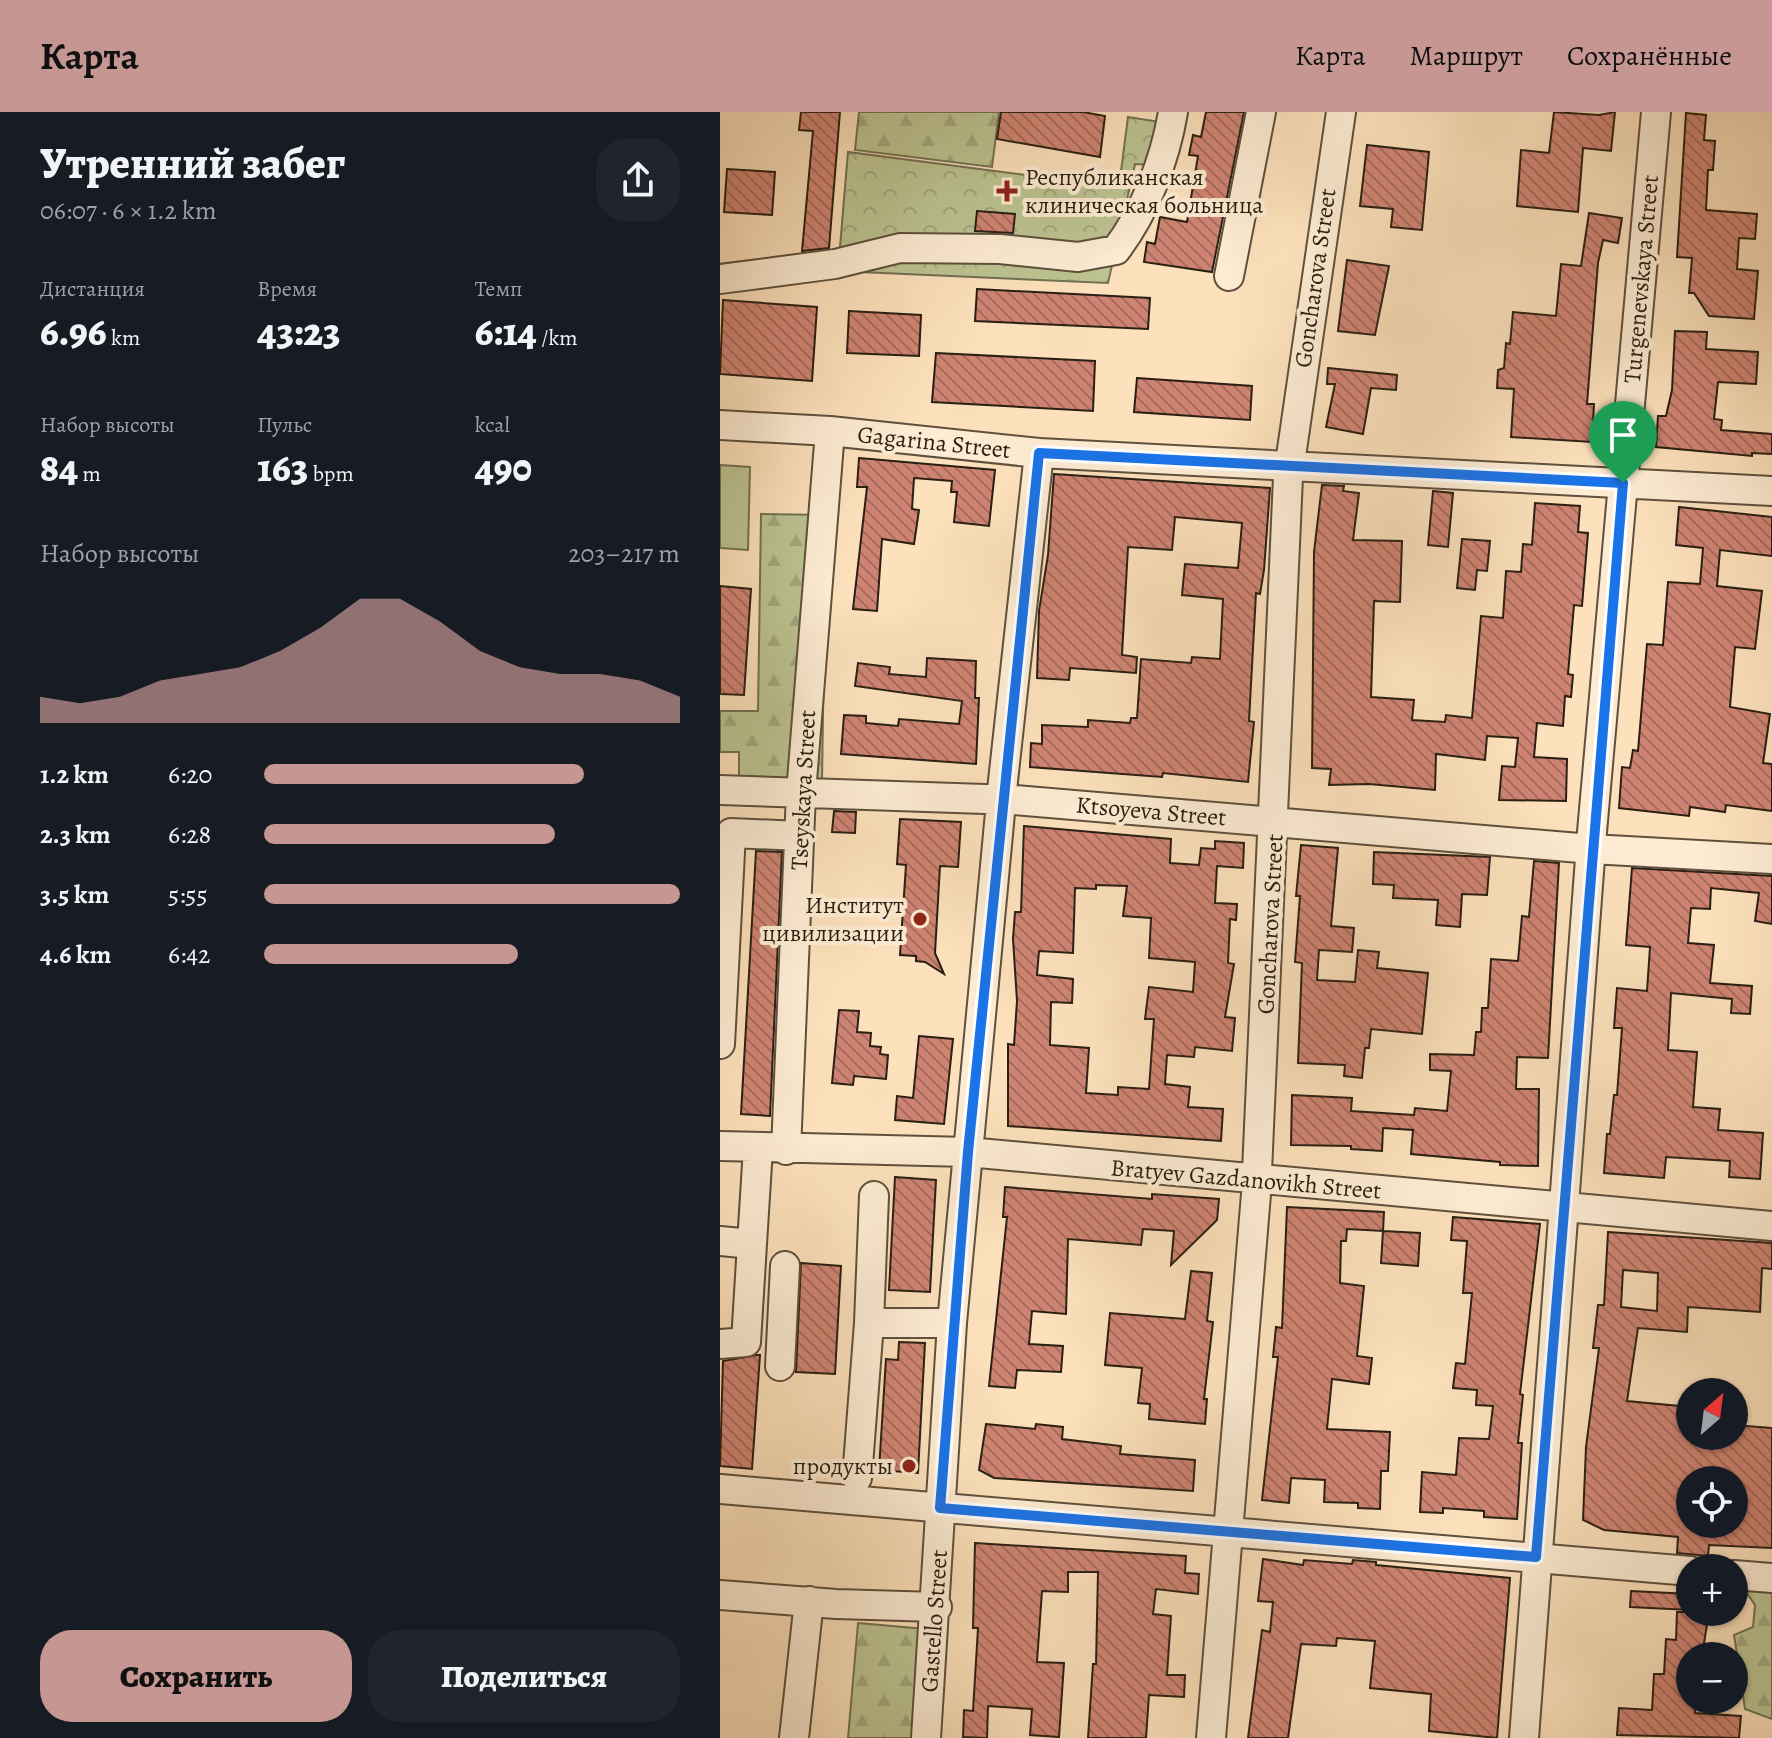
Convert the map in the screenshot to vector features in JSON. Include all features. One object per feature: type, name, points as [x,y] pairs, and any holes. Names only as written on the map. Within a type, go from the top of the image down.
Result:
[{"type":"street","points":[[720,279],[835,264],[900,248],[1000,249],[1078,257],[1116,250],[1136,223],[1173,112]]},
{"type":"street","points":[[1229,276],[1261,112]]},
{"type":"street","name":"Goncharova Street","points":[[1211,1738],[1257,1179],[1289,465],[1341,112]]},
{"type":"street","name":"Turgenevskaya Street","points":[[1524,1738],[1591,849],[1656,112]]},
{"type":"street","name":"Gagarina Street","points":[[720,425],[830,431],[1039,453],[1772,491]]},
{"type":"street","name":"Tseyskaya Street","points":[[747,1328],[752,1244],[772,1149],[800,836],[830,431]]},
{"type":"street","name":"Gastello Street","points":[[926,1738],[937,1607],[952,1323],[1001,799],[1039,453]]},
{"type":"street","name":"Ktsoyeva Street","points":[[720,790],[1001,799],[1591,849],[1772,859]]},
{"type":"street","points":[[720,1044],[731,833],[800,836]]},
{"type":"street","name":"Bratyev Gazdanovikh Street","points":[[720,1146],[968,1152],[1772,1226]]},
{"type":"street","points":[[857,1478],[869,1323],[874,1196]]},
{"type":"street","points":[[720,1241],[752,1244]]},
{"type":"street","points":[[780,1366],[785,1266]]},
{"type":"street","points":[[869,1323],[952,1323]]},
{"type":"street","points":[[720,1344],[746,1342],[747,1328],[782,1329]]},
{"type":"street","points":[[720,1489],[1676,1570]]},
{"type":"street","points":[[1748,1576],[1772,1578]]},
{"type":"street","points":[[720,1595],[937,1607]]},
{"type":"street","points":[[794,1738],[809,1601]]},
{"type":"green space","points":[[859,112],[999,112],[992,167],[855,150]]},
{"type":"green space","points":[[1128,117],[1179,125],[1167,166],[1135,164],[1108,283],[838,271],[848,152],[1119,187]]},
{"type":"green space","points":[[720,465],[750,467],[748,550],[720,548]]},
{"type":"green space","points":[[761,514],[826,515],[822,782],[739,780],[739,752],[720,752],[720,711],[758,711]]},
{"type":"green space","points":[[1772,1580],[1772,1719],[1748,1710],[1748,1642],[1735,1642],[1734,1635],[1753,1627],[1755,1605],[1748,1595],[1748,1588]]},
{"type":"green space","points":[[858,1623],[937,1630],[928,1738],[848,1738]]},
{"type":"building","points":[[801,112],[840,112],[829,248],[802,251],[813,131],[799,130]]},
{"type":"building","points":[[1001,112],[1083,112],[1105,116],[1100,157],[997,139]]},
{"type":"building","points":[[1206,112],[1244,112],[1212,272],[1144,262],[1147,242],[1155,244],[1160,217],[1187,222],[1198,156],[1189,155],[1193,135],[1201,137]]},
{"type":"building","points":[[1554,112],[1599,115],[1615,112],[1611,151],[1583,148],[1578,212],[1517,206],[1521,150],[1549,153]]},
{"type":"building","points":[[1686,113],[1706,115],[1704,140],[1715,141],[1713,170],[1708,170],[1706,210],[1757,214],[1755,239],[1739,238],[1737,269],[1758,271],[1754,319],[1709,316],[1694,293],[1689,293],[1692,258],[1677,257]]},
{"type":"building","points":[[1367,145],[1429,152],[1422,230],[1391,227],[1393,209],[1360,206]]},
{"type":"building","points":[[727,169],[775,172],[772,215],[724,212]]},
{"type":"building","points":[[977,211],[1015,214],[1013,233],[975,231]]},
{"type":"building","points":[[1589,213],[1622,218],[1618,243],[1603,240],[1598,263],[1587,404],[1594,404],[1592,442],[1511,437],[1514,389],[1497,388],[1498,370],[1504,368],[1506,343],[1510,344],[1513,312],[1556,316],[1561,264],[1581,266]]},
{"type":"building","points":[[1347,260],[1389,266],[1375,335],[1338,331]]},
{"type":"building","points":[[977,289],[1150,298],[1148,329],[975,321]]},
{"type":"building","points":[[723,300],[817,307],[812,381],[720,374]]},
{"type":"building","points":[[849,311],[921,315],[919,356],[847,353]]},
{"type":"building","points":[[1675,331],[1707,332],[1706,349],[1758,352],[1756,384],[1718,382],[1714,419],[1722,420],[1721,430],[1772,434],[1772,454],[1752,453],[1752,456],[1656,447],[1658,416],[1666,416],[1672,390]]},
{"type":"building","points":[[936,353],[1095,361],[1093,411],[932,402]]},
{"type":"building","points":[[1328,368],[1397,375],[1396,390],[1371,388],[1363,434],[1326,427],[1335,384],[1327,384]]},
{"type":"building","points":[[1137,378],[1252,386],[1250,420],[1134,412]]},
{"type":"building","points":[[859,458],[995,470],[989,526],[954,522],[957,492],[951,492],[952,481],[914,478],[912,509],[919,510],[914,544],[882,539],[877,611],[853,609],[867,487],[857,487]]},
{"type":"building","points":[[1054,474],[1270,488],[1264,570],[1260,594],[1256,593],[1249,721],[1254,722],[1248,782],[1163,773],[1162,777],[1030,767],[1031,743],[1042,744],[1042,725],[1088,727],[1088,720],[1130,723],[1131,718],[1137,718],[1141,659],[1191,663],[1192,657],[1220,659],[1223,599],[1182,595],[1185,564],[1238,568],[1242,523],[1175,517],[1172,550],[1128,547],[1122,655],[1137,657],[1136,673],[1070,668],[1069,680],[1037,678],[1039,611],[1048,555]]},
{"type":"building","points":[[1322,485],[1344,486],[1343,491],[1359,493],[1353,540],[1402,541],[1400,602],[1374,601],[1371,697],[1414,700],[1412,720],[1445,722],[1446,715],[1472,718],[1481,616],[1503,618],[1506,571],[1521,572],[1523,544],[1532,545],[1535,503],[1580,506],[1578,532],[1588,533],[1582,606],[1574,605],[1568,674],[1573,675],[1571,697],[1565,696],[1563,726],[1537,723],[1534,757],[1567,759],[1566,801],[1499,800],[1502,766],[1515,767],[1518,738],[1487,736],[1485,760],[1436,754],[1435,790],[1369,784],[1329,785],[1331,769],[1312,768],[1314,552]]},
{"type":"building","points":[[1433,491],[1453,493],[1448,547],[1428,545]]},
{"type":"building","points":[[1679,507],[1772,517],[1772,556],[1720,550],[1717,586],[1762,591],[1755,649],[1735,647],[1730,707],[1770,714],[1763,763],[1772,764],[1772,811],[1726,805],[1725,812],[1690,807],[1689,816],[1619,808],[1622,767],[1630,768],[1633,750],[1638,751],[1647,644],[1663,645],[1668,582],[1700,584],[1703,548],[1676,545]]},
{"type":"building","points":[[1462,539],[1490,541],[1487,571],[1477,570],[1475,590],[1457,588]]},
{"type":"building","points":[[720,586],[751,589],[744,695],[720,694]]},
{"type":"building","points":[[927,658],[976,661],[975,698],[979,698],[976,764],[841,754],[844,715],[866,716],[866,723],[898,726],[899,719],[959,724],[962,701],[855,686],[858,663],[890,667],[889,674],[926,677]]},
{"type":"building","points":[[834,811],[856,812],[855,833],[832,832]]},
{"type":"building","points":[[900,819],[961,822],[958,867],[940,866],[935,953],[944,974],[925,962],[916,961],[916,956],[900,955],[906,865],[897,864]]},
{"type":"building","points":[[1024,826],[1171,839],[1170,863],[1199,865],[1201,848],[1215,849],[1215,841],[1244,843],[1243,868],[1217,866],[1215,903],[1237,904],[1236,920],[1230,919],[1228,963],[1234,964],[1225,1017],[1235,1018],[1232,1051],[1195,1047],[1194,1057],[1167,1055],[1165,1084],[1190,1087],[1188,1107],[1223,1109],[1221,1141],[1008,1126],[1008,1044],[1014,1045],[1017,1001],[1013,939],[1015,912],[1021,912]],"holes":[[[1127,886],[1123,916],[1151,918],[1149,958],[1195,962],[1193,992],[1149,987],[1145,1019],[1154,1019],[1149,1089],[1118,1087],[1118,1095],[1086,1093],[1089,1048],[1050,1045],[1051,1002],[1072,1003],[1073,979],[1037,975],[1039,951],[1073,953],[1075,888]]]},
{"type":"building","points":[[1301,845],[1338,848],[1331,926],[1354,928],[1352,952],[1319,950],[1317,980],[1355,982],[1358,950],[1379,952],[1377,968],[1428,973],[1422,1034],[1371,1029],[1369,1048],[1365,1048],[1362,1078],[1344,1076],[1345,1065],[1298,1063],[1302,963],[1295,962]]},
{"type":"building","points":[[756,851],[782,852],[770,1116],[741,1114]]},
{"type":"building","points":[[1374,852],[1490,857],[1487,895],[1462,894],[1460,927],[1436,925],[1438,900],[1393,898],[1394,885],[1373,884]]},
{"type":"building","points":[[1534,861],[1559,863],[1548,1058],[1517,1057],[1516,1089],[1539,1089],[1538,1166],[1500,1165],[1500,1162],[1411,1154],[1413,1130],[1383,1128],[1382,1151],[1351,1149],[1351,1146],[1291,1145],[1292,1095],[1352,1098],[1351,1111],[1414,1115],[1415,1108],[1447,1111],[1451,1071],[1430,1070],[1430,1054],[1474,1055],[1476,1032],[1481,1032],[1482,1008],[1488,1008],[1491,959],[1518,961],[1522,916],[1529,917]]},
{"type":"building","points":[[1632,868],[1772,876],[1772,924],[1755,921],[1759,893],[1711,888],[1710,909],[1691,908],[1688,943],[1714,945],[1710,983],[1752,986],[1750,1014],[1731,1013],[1732,999],[1671,993],[1668,1050],[1697,1052],[1693,1107],[1720,1109],[1718,1130],[1763,1133],[1760,1179],[1729,1177],[1730,1161],[1666,1157],[1664,1178],[1604,1173],[1607,1134],[1610,1134],[1614,1095],[1617,1095],[1622,1028],[1614,1028],[1617,988],[1647,991],[1650,947],[1626,945]]},
{"type":"building","points":[[839,1010],[859,1011],[857,1032],[871,1033],[870,1046],[881,1047],[880,1054],[888,1055],[886,1079],[854,1076],[853,1085],[832,1083]]},
{"type":"building","points":[[919,1036],[953,1039],[944,1124],[895,1120],[897,1096],[913,1098]]},
{"type":"building","points":[[895,1177],[936,1180],[930,1292],[889,1290]]},
{"type":"building","points":[[1005,1187],[1152,1199],[1152,1194],[1219,1199],[1217,1220],[1171,1265],[1174,1231],[1143,1229],[1141,1245],[1068,1239],[1066,1314],[1032,1311],[1029,1344],[1063,1346],[1061,1372],[1017,1370],[1015,1388],[989,1386],[1007,1217],[1003,1217]]},
{"type":"building","points":[[1287,1207],[1384,1212],[1383,1231],[1347,1229],[1346,1241],[1341,1241],[1340,1283],[1364,1286],[1357,1356],[1372,1358],[1369,1384],[1332,1379],[1327,1429],[1390,1432],[1388,1471],[1381,1471],[1380,1509],[1358,1508],[1358,1503],[1324,1502],[1325,1480],[1291,1478],[1289,1503],[1262,1500],[1278,1357],[1273,1357],[1276,1327],[1282,1328]]},
{"type":"building","points":[[1453,1217],[1540,1224],[1520,1394],[1523,1395],[1518,1443],[1522,1443],[1517,1519],[1484,1517],[1484,1511],[1443,1508],[1443,1513],[1420,1512],[1422,1472],[1456,1475],[1459,1438],[1489,1439],[1493,1406],[1476,1405],[1477,1390],[1453,1388],[1456,1363],[1465,1364],[1472,1293],[1463,1293],[1467,1241],[1451,1240]]},
{"type":"building","points":[[1383,1231],[1420,1233],[1418,1266],[1381,1263]]},
{"type":"building","points":[[1608,1232],[1772,1243],[1772,1269],[1762,1268],[1760,1312],[1688,1307],[1687,1332],[1638,1328],[1627,1401],[1676,1406],[1676,1450],[1748,1450],[1748,1426],[1772,1428],[1772,1548],[1709,1545],[1708,1554],[1677,1553],[1678,1538],[1748,1538],[1748,1466],[1676,1466],[1676,1537],[1604,1530],[1583,1520],[1586,1447],[1599,1348],[1593,1348],[1598,1305],[1604,1305]],"holes":[[[1623,1270],[1658,1273],[1657,1311],[1621,1307]]]},
{"type":"building","points":[[801,1263],[841,1266],[835,1374],[796,1372]]},
{"type":"building","points":[[1191,1271],[1212,1273],[1207,1321],[1213,1322],[1204,1399],[1207,1399],[1205,1424],[1149,1419],[1150,1404],[1138,1403],[1142,1368],[1105,1365],[1110,1313],[1185,1319]]},
{"type":"building","points":[[899,1342],[925,1343],[918,1473],[879,1470],[886,1359],[898,1360]]},
{"type":"building","points":[[760,1355],[752,1469],[720,1466],[723,1361]]},
{"type":"building","points":[[986,1424],[1035,1429],[1036,1424],[1063,1427],[1062,1439],[1121,1446],[1120,1454],[1195,1460],[1193,1491],[994,1478],[979,1470]]},
{"type":"building","points":[[975,1543],[1186,1556],[1185,1573],[1199,1574],[1198,1594],[1156,1589],[1153,1614],[1171,1616],[1167,1675],[1185,1675],[1184,1697],[1149,1695],[1146,1738],[1088,1738],[1093,1664],[1096,1664],[1098,1572],[1068,1572],[1068,1592],[1042,1591],[1037,1662],[1064,1663],[1059,1737],[1030,1735],[1032,1709],[988,1706],[987,1738],[963,1737],[964,1710],[973,1711],[978,1628],[973,1628]]},
{"type":"building","points":[[1263,1559],[1303,1565],[1304,1560],[1352,1564],[1353,1560],[1510,1578],[1497,1738],[1429,1731],[1431,1694],[1370,1688],[1375,1641],[1337,1638],[1336,1646],[1301,1644],[1288,1738],[1248,1738],[1262,1630],[1270,1632],[1273,1602],[1258,1601]]},
{"type":"building","points":[[1631,1591],[1676,1593],[1676,1609],[1630,1607]]},
{"type":"building","points":[[1676,1626],[1707,1626],[1704,1642],[1676,1642],[1676,1714],[1741,1716],[1739,1738],[1617,1735],[1619,1708],[1652,1710],[1654,1674],[1664,1674],[1666,1639],[1676,1640]]},
{"type":"place","name":"Республиканская клиническая больница","points":[[1007,191]]},
{"type":"place","name":"Институт цивилизации","points":[[920,919]]},
{"type":"place","name":"продукты","points":[[909,1466]]},
{"type":"route","points":[[1039,453],[1623,483],[1536,1557],[940,1508],[952,1323],[968,1152],[1003,781],[1039,453]]}]
